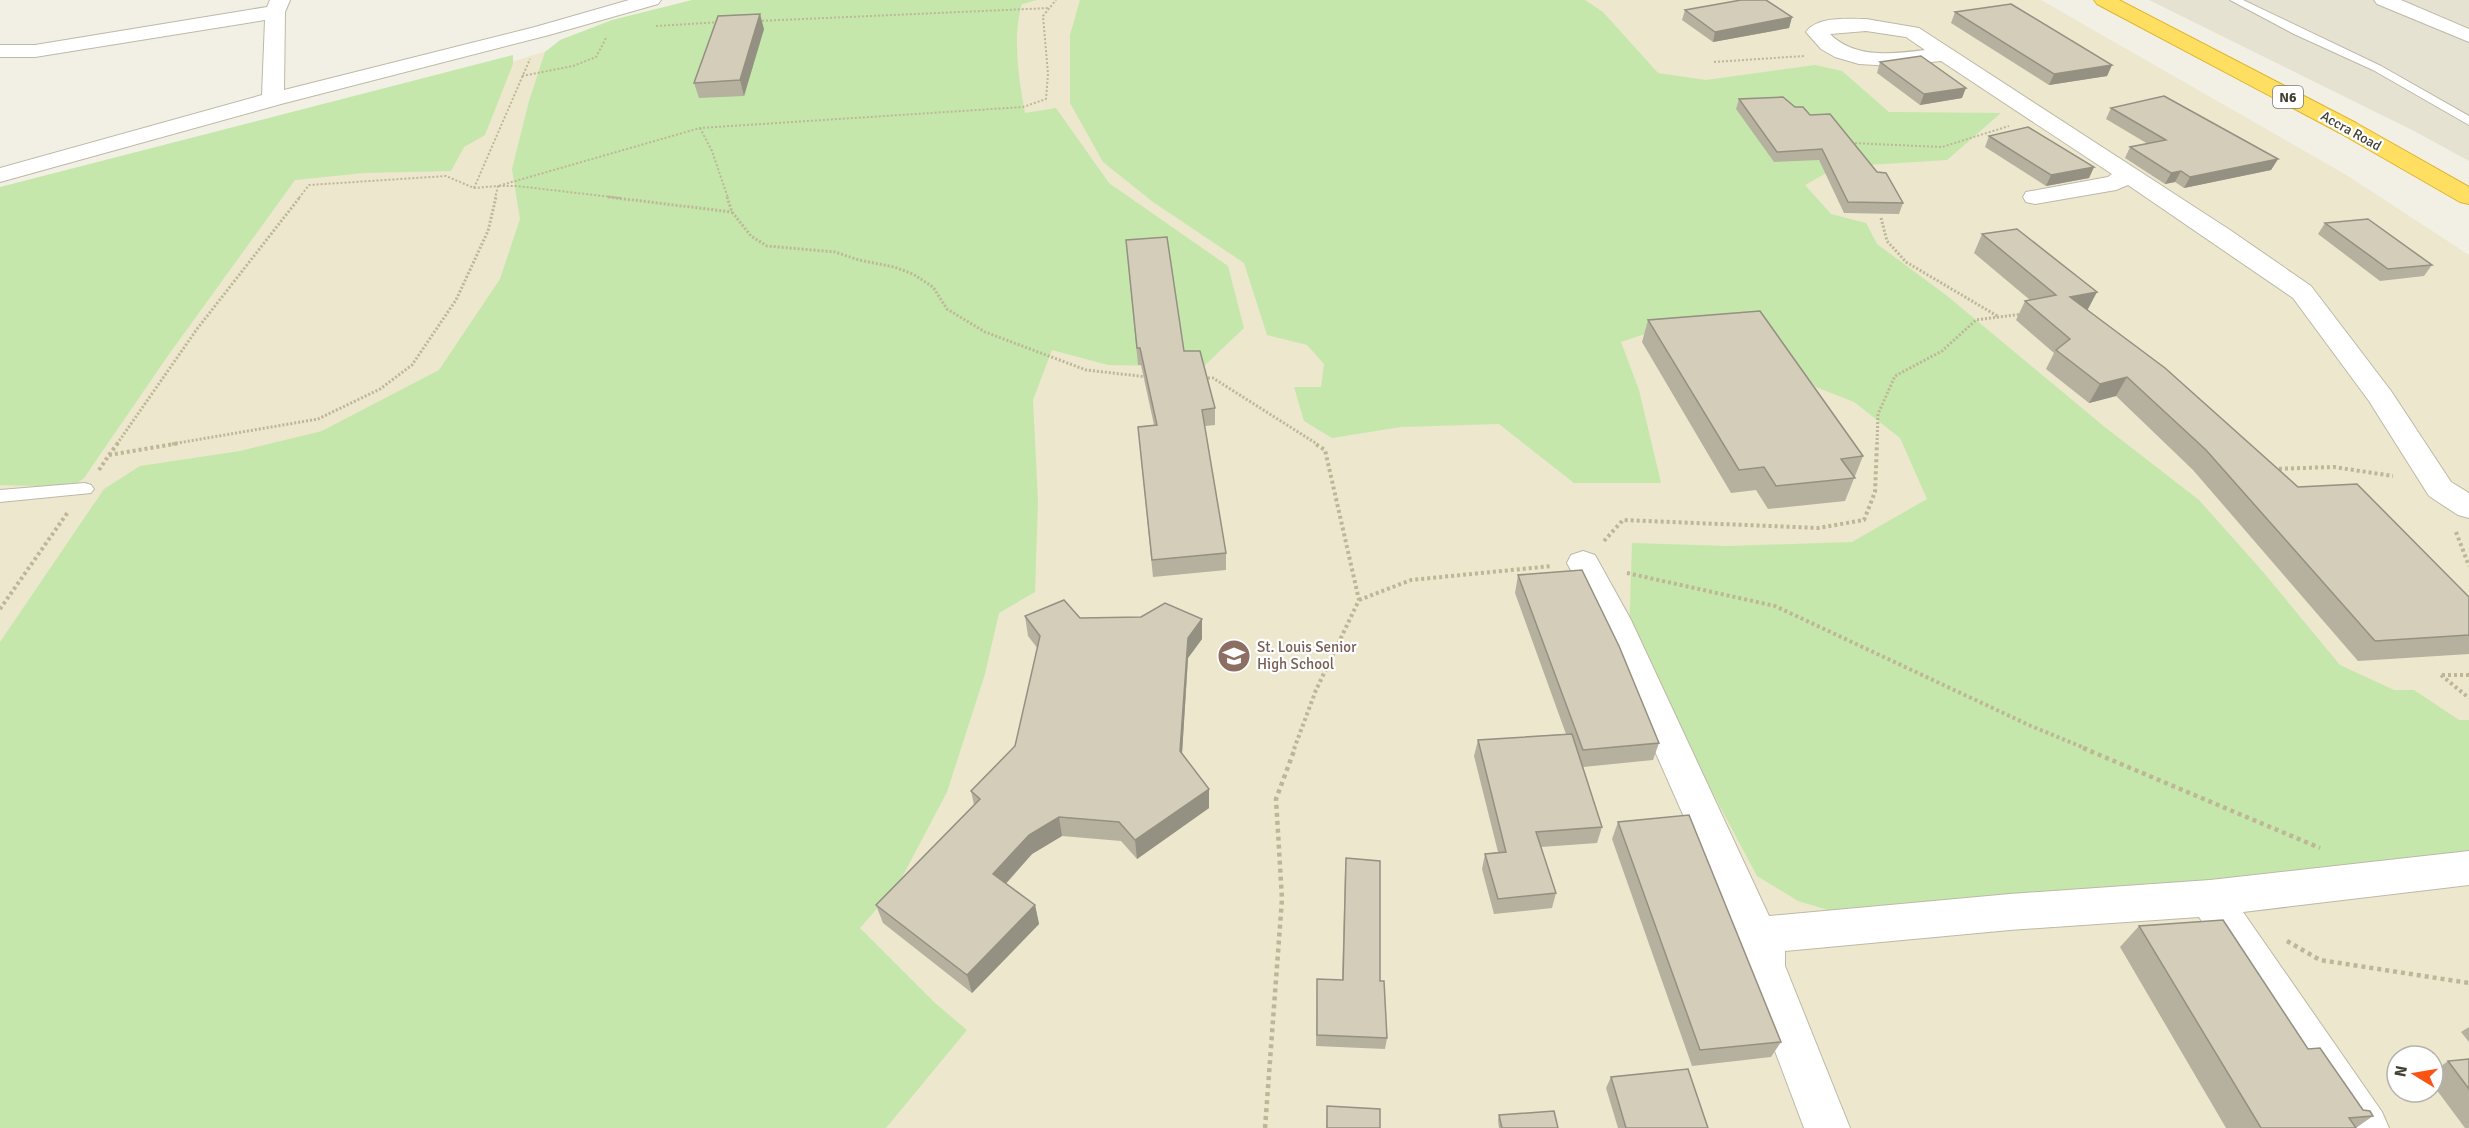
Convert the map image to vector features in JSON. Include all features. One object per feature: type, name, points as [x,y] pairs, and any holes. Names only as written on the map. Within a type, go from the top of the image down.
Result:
[{"type":"highway","name":"Accra Road","points":[[2104,0],[2348,128],[2469,197]]},
{"type":"highway","name":"Accra Road","points":[[2141,0],[2390,128]]},
{"type":"street","points":[[2384,0],[2469,36]]},
{"type":"street","points":[[0,175],[273,99],[542,31],[639,2]]},
{"type":"street","points":[[0,51],[34,51],[278,6],[273,99]]},
{"type":"street","points":[[2443,24],[2469,17]]},
{"type":"street","points":[[1945,54],[1866,59],[1840,52],[1824,43],[1816,32],[1833,26],[1866,25],[1912,32],[2221,235],[2302,292],[2381,397],[2440,489],[2469,507]]},
{"type":"street","points":[[2035,197],[2116,183],[2127,173]]},
{"type":"street","points":[[1583,563],[1614,620],[1762,946],[1764,966],[1827,1128]]},
{"type":"street","points":[[1762,946],[1774,933],[2010,912],[2210,898],[2469,868]]},
{"type":"street","points":[[2210,898],[2366,1128]]},
{"type":"lane","points":[[2235,0],[2377,68],[2469,121]]},
{"type":"lane","points":[[0,496],[85,489]]},
{"type":"path","points":[[498,186],[700,128],[1023,107],[1046,99],[1048,74],[1043,16],[1056,0]]},
{"type":"path","points":[[752,21],[1050,8]]},
{"type":"path","points":[[655,26],[720,22]]},
{"type":"path","points":[[474,188],[542,31]]},
{"type":"path","points":[[522,76],[573,66],[596,57],[608,36]]},
{"type":"path","points":[[1714,62],[1840,52]]},
{"type":"path","points":[[1850,143],[1942,147],[2041,117]]},
{"type":"path","points":[[700,128],[712,151],[732,212],[751,236],[767,246],[835,252],[913,274],[933,287],[947,309],[985,333],[1086,370],[1153,377]]},
{"type":"path","points":[[0,609],[197,329],[309,185],[446,176],[474,188],[518,186],[732,212]]},
{"type":"path","points":[[109,455],[318,419],[380,389],[412,365],[456,300],[488,231],[498,186]]},
{"type":"path","points":[[1881,218],[1887,242],[1903,257],[1929,278],[1978,302],[1999,318]]},
{"type":"path","points":[[1583,563],[1623,520],[1818,528],[1864,520],[1875,492],[1878,414],[1895,376],[1942,351],[1977,320],[2029,313]]},
{"type":"path","points":[[1197,377],[1213,378],[1286,423],[1324,450],[1359,600],[1316,690],[1276,799],[1282,899],[1265,1128]]},
{"type":"path","points":[[2271,469],[2293,466],[2370,469],[2440,489],[2469,566]]},
{"type":"path","points":[[1359,600],[1411,580],[1583,563],[1775,606],[2031,726],[2327,851]]},
{"type":"path","points":[[2469,675],[2441,675],[2469,698]]},
{"type":"path","points":[[2280,938],[2320,960],[2469,982]]},
{"type":"shaded area","name":"St. Louis Senior High School","points":[[775,0],[2041,0],[2348,176],[2469,255],[2469,1128],[0,1128],[0,210],[588,38]]},
{"type":"shaded area","points":[[2149,0],[2469,0],[2469,161],[2416,132]]},
{"type":"green space","points":[[692,0],[1037,0],[1022,4],[1017,30],[1019,73],[1025,113],[1056,108],[1109,183],[1228,266],[1244,328],[1203,367],[1108,365],[1052,350],[1033,400],[1038,501],[1035,592],[999,613],[985,674],[947,792],[899,883],[860,928],[935,1003],[967,1030],[886,1128],[0,1128],[0,642],[104,489],[140,466],[240,451],[322,431],[439,370],[500,279],[520,219],[512,169],[529,101],[545,52],[560,40],[612,20]]},
{"type":"green space","points":[[1080,0],[1585,0],[1603,12],[1658,73],[1706,80],[1815,65],[1842,71],[1889,112],[2001,113],[1947,160],[1837,167],[1805,185],[1831,214],[1866,223],[1877,244],[1946,295],[2106,428],[2199,500],[2264,573],[2340,665],[2394,690],[2414,690],[2459,720],[2469,720],[2469,856],[1845,915],[1798,901],[1757,876],[1629,636],[1632,543],[1728,546],[1852,542],[1927,499],[1900,438],[1854,402],[1816,387],[1749,320],[1686,320],[1621,342],[1639,390],[1661,483],[1574,483],[1499,424],[1401,427],[1332,438],[1304,421],[1294,387],[1321,387],[1324,364],[1307,345],[1267,335],[1244,263],[1153,202],[1103,162],[1070,103],[1070,35]]},
{"type":"green space","points":[[513,55],[513,64],[485,135],[464,147],[451,171],[364,173],[295,180],[167,357],[84,478],[72,487],[0,485],[0,187]]},
{"type":"building","points":[[1741,0],[1766,0],[1792,17],[1715,32],[1685,10]]},
{"type":"building","points":[[2011,4],[2112,65],[2054,74],[1955,12]]},
{"type":"building","points":[[760,14],[740,80],[694,83],[718,16]]},
{"type":"building","points":[[1921,56],[1966,88],[1924,94],[1880,62]]},
{"type":"building","points":[[2164,96],[2278,159],[2190,177],[2181,171],[2171,173],[2130,147],[2166,140],[2111,108]]},
{"type":"building","points":[[1783,97],[1795,107],[1803,107],[1810,115],[1830,114],[1877,172],[1886,173],[1903,203],[1848,202],[1822,149],[1777,152],[1739,99]]},
{"type":"building","points":[[2028,127],[2094,167],[2051,175],[1989,136]]},
{"type":"building","points":[[2368,219],[2432,265],[2388,269],[2325,223]]},
{"type":"building","points":[[2017,229],[2097,292],[2070,297],[2165,368],[2298,487],[2357,484],[2469,597],[2469,635],[2375,641],[2206,450],[2127,377],[2100,384],[2056,350],[2070,339],[2025,301],[2056,295],[1982,234]]},
{"type":"building","points":[[1167,237],[1184,351],[1200,351],[1215,408],[1202,410],[1226,553],[1152,560],[1138,427],[1157,425],[1140,348],[1137,348],[1126,240]]},
{"type":"building","points":[[1760,311],[1863,456],[1841,459],[1855,478],[1776,486],[1764,467],[1739,470],[1648,320]]},
{"type":"building","points":[[1582,570],[1619,646],[1659,743],[1583,750],[1518,575]]},
{"type":"building","points":[[1064,600],[1080,618],[1141,617],[1165,603],[1202,619],[1188,638],[1180,751],[1209,789],[1135,840],[1119,822],[1059,817],[1029,835],[993,874],[1035,905],[967,975],[876,905],[980,799],[971,791],[1015,746],[1040,636],[1025,616]]},
{"type":"building","points":[[1572,734],[1602,827],[1536,832],[1556,893],[1498,899],[1485,854],[1506,852],[1478,740]]},
{"type":"building","points":[[1689,815],[1781,1042],[1700,1050],[1618,822]]},
{"type":"building","points":[[1346,858],[1380,861],[1380,981],[1384,981],[1387,1038],[1317,1035],[1317,979],[1343,980]]},
{"type":"building","points":[[2223,920],[2308,1049],[2320,1048],[2363,1110],[2370,1111],[2373,1116],[2349,1118],[2356,1128],[2261,1128],[2139,926]]},
{"type":"building","points":[[2469,1059],[2469,1089],[2448,1061]]},
{"type":"building","points":[[1688,1069],[1708,1128],[1626,1128],[1611,1077]]},
{"type":"building","points":[[1327,1106],[1380,1109],[1380,1128],[1327,1128]]},
{"type":"building","points":[[1554,1111],[1558,1128],[1502,1128],[1499,1115]]},
{"type":"place","name":"St. Louis Senior High School","points":[[1234,656]]}]
